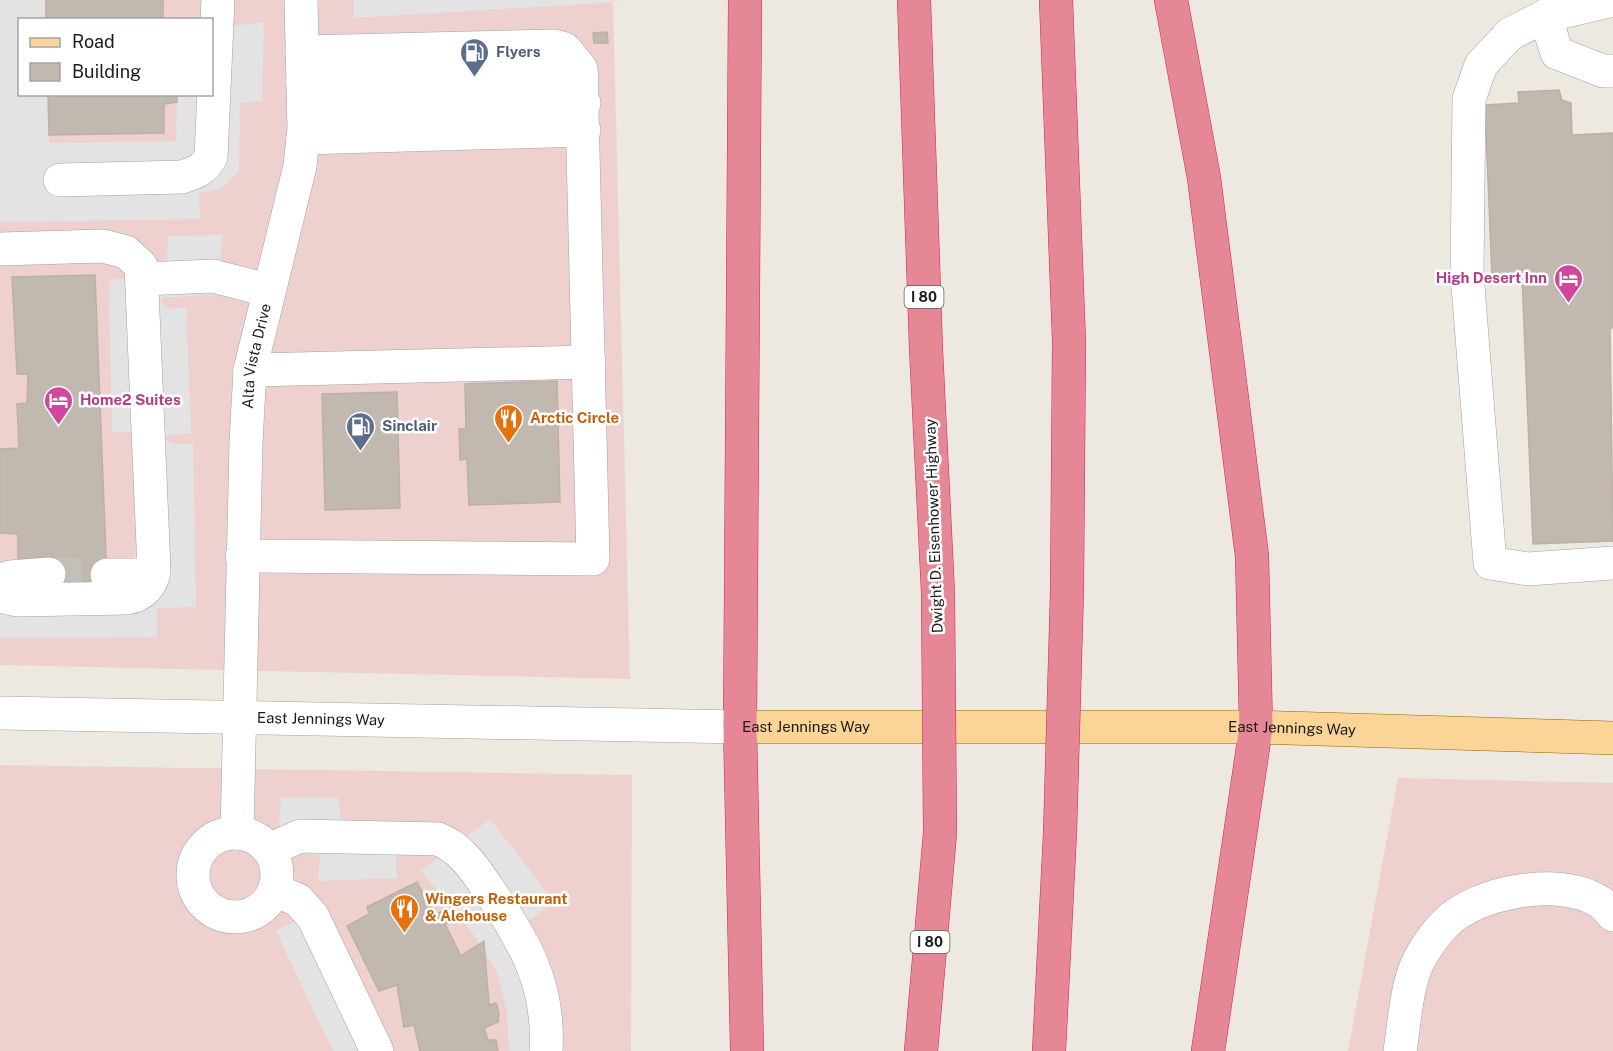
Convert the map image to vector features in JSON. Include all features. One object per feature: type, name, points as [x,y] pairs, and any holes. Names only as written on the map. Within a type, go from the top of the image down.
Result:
[{"type":"highway","points":[[745,0],[740,727],[747,1051]]},
{"type":"highway","name":"Dwight D. Eisenhower Highway","points":[[914,0],[926,349],[938,593],[940,833],[921,1051]]},
{"type":"highway","points":[[1049,1051],[1060,833],[1067,591],[1069,340],[1056,0]]},
{"type":"highway","points":[[1171,0],[1204,178],[1251,556],[1256,728],[1208,1051]]},
{"type":"main road","name":"East Jennings Way","points":[[740,727],[1256,728],[1613,738]]},
{"type":"street","points":[[60,180],[182,177],[194,173],[208,163],[211,157],[218,0]]},
{"type":"street","name":"Alta Vista Drive","points":[[237,833],[242,556],[250,370],[300,166],[303,96],[301,0]]},
{"type":"street","points":[[1612,0],[1545,16],[1510,33],[1480,64],[1469,99],[1467,274],[1490,563],[1528,569],[1613,562]]},
{"type":"street","points":[[1545,16],[1557,53],[1603,71],[1613,71]]},
{"type":"street","points":[[303,96],[584,103]]},
{"type":"street","points":[[303,96],[584,103]]},
{"type":"street","points":[[242,556],[593,559],[584,103]]},
{"type":"street","points":[[0,249],[103,246],[126,252],[141,266],[153,575],[145,591],[136,597],[17,600],[0,596]]},
{"type":"street","points":[[143,279],[213,276],[268,290]]},
{"type":"street","points":[[250,370],[588,362]]},
{"type":"street","points":[[0,581],[10,577],[49,574]]},
{"type":"street","points":[[106,575],[153,575]]},
{"type":"street","name":"East Jennings Way","points":[[0,713],[740,727]]},
{"type":"street","points":[[237,833],[256,837],[269,850],[277,869],[274,890],[265,905],[252,914],[238,917],[217,912],[200,898],[194,878],[197,856],[218,836],[237,833]]},
{"type":"street","points":[[269,850],[300,836],[438,839],[448,843],[474,868],[520,936],[544,999],[546,1051]]},
{"type":"street","points":[[1400,1051],[1413,977],[1422,955],[1446,923],[1487,900],[1546,887],[1576,892],[1600,902],[1613,915]]},
{"type":"street","points":[[274,890],[298,900],[313,916],[377,1051]]},
{"type":"shaded area","points":[[0,0],[613,0],[630,679],[0,665]]},
{"type":"shaded area","points":[[0,0],[46,0],[46,18],[18,18],[18,96],[48,96],[49,143],[176,141],[177,96],[213,96],[213,29],[264,22],[262,101],[240,103],[239,171],[220,189],[199,193],[200,219],[0,222]]},
{"type":"shaded area","points":[[354,0],[619,0],[619,2],[354,18]]},
{"type":"shaded area","points":[[222,235],[218,294],[163,298],[161,302],[168,309],[186,307],[191,433],[170,435],[165,440],[174,444],[193,444],[196,607],[157,608],[157,637],[0,638],[0,592],[114,588],[137,553],[132,432],[112,432],[109,280],[128,278],[167,262],[168,236]]},
{"type":"shaded area","points":[[0,765],[632,775],[631,1051],[0,1051]]},
{"type":"shaded area","points":[[1398,778],[1613,783],[1613,1051],[1348,1051]]},
{"type":"shaded area","points":[[281,797],[338,798],[342,825],[394,825],[397,878],[318,881],[320,855],[299,853],[279,824]]},
{"type":"shaded area","points":[[490,819],[554,902],[528,921],[546,952],[562,1021],[564,1051],[509,1051],[507,1012],[497,972],[474,935],[421,871]]},
{"type":"shaded area","points":[[298,920],[361,1051],[333,1051],[276,931]]},
{"type":"building","points":[[46,0],[163,0],[163,18],[46,18]]},
{"type":"building","points":[[607,32],[608,43],[594,43],[593,33]]},
{"type":"building","name":"High Desert Inn","points":[[1559,90],[1562,100],[1571,103],[1572,135],[1613,133],[1613,328],[1610,328],[1613,541],[1533,544],[1522,277],[1492,278],[1485,105],[1519,103],[1518,92]]},
{"type":"building","points":[[48,96],[177,96],[177,102],[164,104],[164,133],[49,135]]},
{"type":"building","name":"Home2 Suites","points":[[95,275],[107,582],[49,582],[18,561],[18,534],[0,533],[0,449],[19,448],[17,404],[27,403],[28,374],[17,374],[12,277]]},
{"type":"building","name":"Arctic Circle","points":[[557,381],[560,502],[469,505],[467,459],[460,460],[459,429],[466,429],[465,384]]},
{"type":"building","name":"Sinclair","points":[[397,392],[400,508],[325,510],[322,394]]},
{"type":"building","points":[[417,882],[435,915],[444,910],[451,922],[445,924],[461,956],[484,941],[489,1005],[496,1003],[499,1013],[498,1022],[484,1028],[488,1040],[496,1040],[498,1051],[420,1051],[414,1025],[404,1027],[397,985],[379,991],[347,926],[369,914],[367,907]]},
{"type":"tunnel","points":[[49,574],[107,575]]},
{"type":"place","name":"Flyers","points":[[475,78]]},
{"type":"place","name":"High Desert Inn","points":[[1568,304]]},
{"type":"place","name":"Home2 Suites","points":[[59,426]]},
{"type":"place","name":"Arctic Circle","points":[[509,444]]},
{"type":"place","name":"Sinclair","points":[[361,452]]},
{"type":"place","name":"Wingers Restaurant & Alehouse","points":[[404,934]]}]
